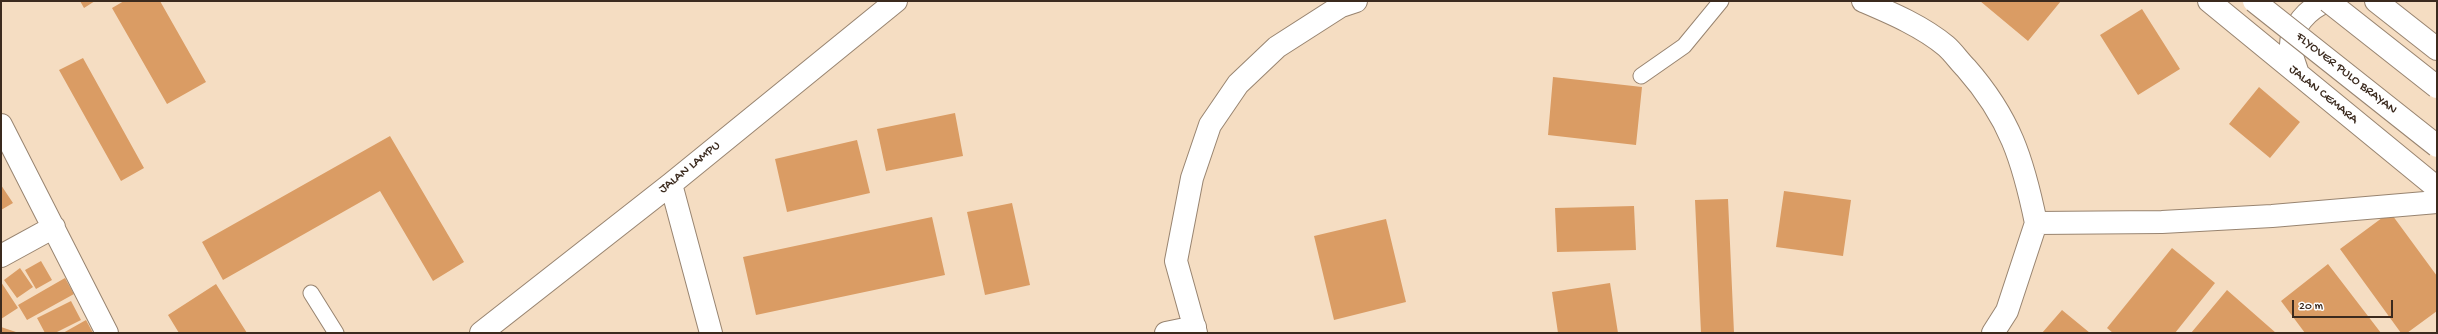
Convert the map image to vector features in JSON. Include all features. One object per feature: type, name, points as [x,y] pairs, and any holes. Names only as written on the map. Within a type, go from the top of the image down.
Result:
[{"type":"main road","name":"JALAN LAMPU","points":[[493,330],[896,1]]},
{"type":"main road","points":[[1166,333],[1196,330],[1176,261],[1192,178],[1210,125],[1238,84],[1277,47],[1341,6],[1356,1]]},
{"type":"main road","points":[[1863,1],[1895,14],[1946,46],[1983,88],[2010,132],[2026,173],[2036,223],[2007,311],[1993,333]]},
{"type":"main road","name":"JALAN CEMARA","points":[[2209,1],[2437,188]]},
{"type":"main road","name":"FLYOVER PULO BRAYAN","points":[[2254,1],[2437,146]]},
{"type":"main road","points":[[2298,74],[2291,50],[2294,32],[2305,15],[2321,3],[2328,1],[2437,88]]},
{"type":"main road","points":[[2376,1],[2437,49]]},
{"type":"main road","points":[[1,125],[107,333]]},
{"type":"main road","points":[[670,184],[712,333]]},
{"type":"main road","points":[[2036,223],[2162,222],[2272,216],[2437,202]]},
{"type":"main road","points":[[1,256],[54,227]]},
{"type":"lane","points":[[1641,76],[1684,46],[1721,1]]},
{"type":"lane","points":[[311,293],[336,333]]},
{"type":"building","points":[[80,1],[95,1],[84,8]]},
{"type":"building","points":[[124,1],[160,1],[206,82],[167,104],[112,8]]},
{"type":"building","points":[[1980,1],[2061,1],[2028,41]]},
{"type":"building","points":[[2142,9],[2180,69],[2138,95],[2100,35]]},
{"type":"building","points":[[83,58],[144,168],[121,181],[59,70]]},
{"type":"building","points":[[1553,77],[1642,87],[1636,145],[1548,135]]},
{"type":"building","points":[[2259,87],[2300,122],[2270,158],[2229,124]]},
{"type":"building","points":[[955,113],[963,156],[886,171],[877,129]]},
{"type":"building","points":[[390,136],[464,262],[433,281],[380,191],[223,280],[202,242]]},
{"type":"building","points":[[857,140],[870,193],[787,212],[775,159]]},
{"type":"building","points":[[1,185],[13,203],[1,210]]},
{"type":"building","points":[[1784,191],[1851,200],[1843,256],[1776,247]]},
{"type":"building","points":[[1728,199],[1734,333],[1701,333],[1695,200]]},
{"type":"building","points":[[1012,203],[1030,285],[985,295],[967,212]]},
{"type":"building","points":[[1634,206],[1636,250],[1557,252],[1555,208]]},
{"type":"building","points":[[2390,212],[2437,276],[2437,311],[2407,333],[2401,333],[2340,249]]},
{"type":"building","points":[[932,217],[945,275],[756,315],[743,257]]},
{"type":"building","points":[[1386,219],[1406,302],[1334,320],[1314,236]]},
{"type":"building","points":[[2172,248],[2215,283],[2175,333],[2113,333],[2107,328]]},
{"type":"building","points":[[41,261],[52,280],[36,289],[25,270]]},
{"type":"building","points":[[2328,264],[2381,333],[2305,333],[2281,301]]},
{"type":"building","points":[[20,268],[33,287],[17,298],[4,280]]},
{"type":"building","points":[[65,278],[74,294],[27,320],[18,305]]},
{"type":"building","points":[[1,282],[18,308],[1,319]]},
{"type":"building","points":[[1610,283],[1618,333],[1558,333],[1552,292]]},
{"type":"building","points":[[216,284],[247,333],[179,333],[168,315]]},
{"type":"building","points":[[2227,290],[2276,333],[2191,333]]},
{"type":"building","points":[[71,301],[81,320],[55,333],[45,333],[37,318]]},
{"type":"building","points":[[2062,310],[2090,333],[2042,333]]},
{"type":"building","points":[[86,320],[93,333],[63,333]]},
{"type":"building","points":[[1,327],[19,333],[1,333]]}]
